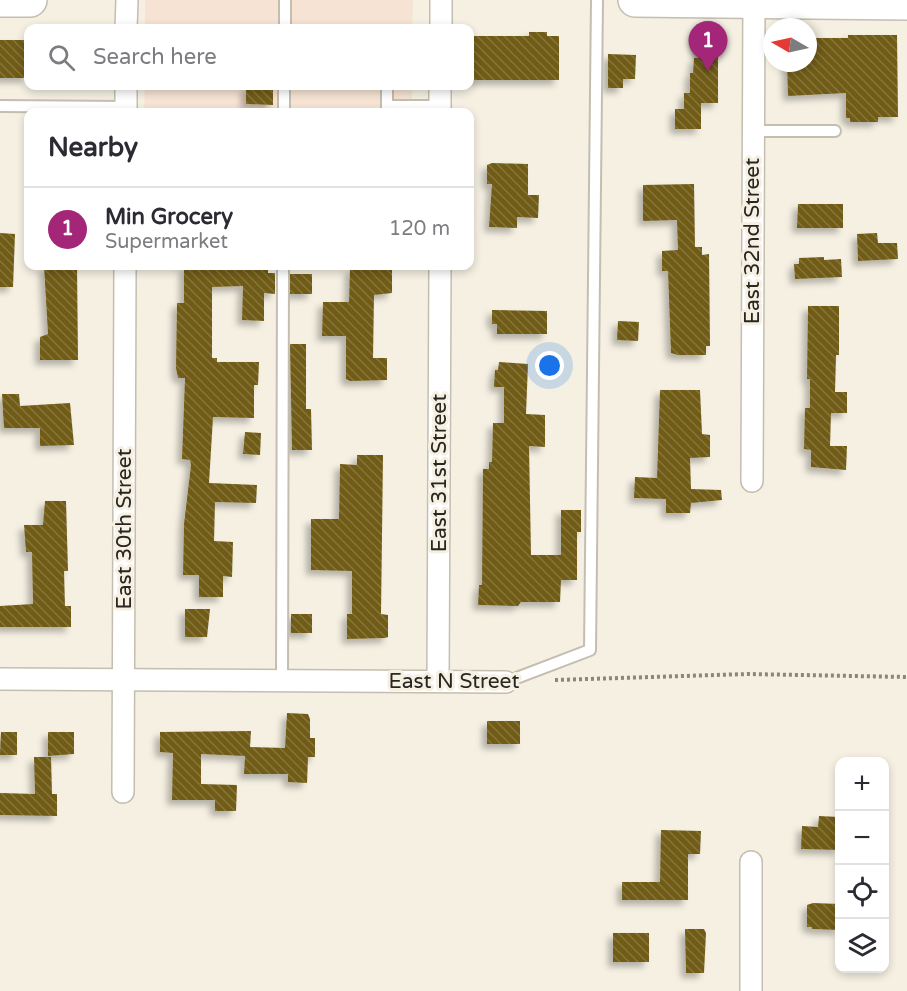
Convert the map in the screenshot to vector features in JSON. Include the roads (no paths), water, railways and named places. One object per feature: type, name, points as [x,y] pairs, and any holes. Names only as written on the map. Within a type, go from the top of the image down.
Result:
[{"type":"main road","points":[[0,0],[30,0]]},
{"type":"main road","points":[[635,0],[907,3]]},
{"type":"street","points":[[126,24],[127,0]]},
{"type":"street","points":[[441,0],[441,24]]},
{"type":"street","name":"East 32nd Street","points":[[752,481],[754,1]]},
{"type":"street","points":[[126,90],[126,108]]},
{"type":"street","name":"East 30th Street","points":[[123,792],[125,270]]},
{"type":"street","name":"East 31st Street","points":[[438,681],[440,270]]},
{"type":"street","name":"East N Street","points":[[0,680],[506,682]]},
{"type":"street","points":[[751,862],[751,991]]},
{"type":"lane","points":[[285,0],[285,24]]},
{"type":"lane","points":[[506,682],[590,650],[597,0]]},
{"type":"lane","points":[[284,90],[284,108]]},
{"type":"lane","points":[[387,90],[387,108]]},
{"type":"lane","points":[[395,108],[440,102]]},
{"type":"lane","points":[[0,106],[63,108]]},
{"type":"lane","points":[[753,131],[835,131]]},
{"type":"lane","points":[[282,681],[284,270]]},
{"type":"place","name":"Min Grocery","points":[[708,71]]}]
